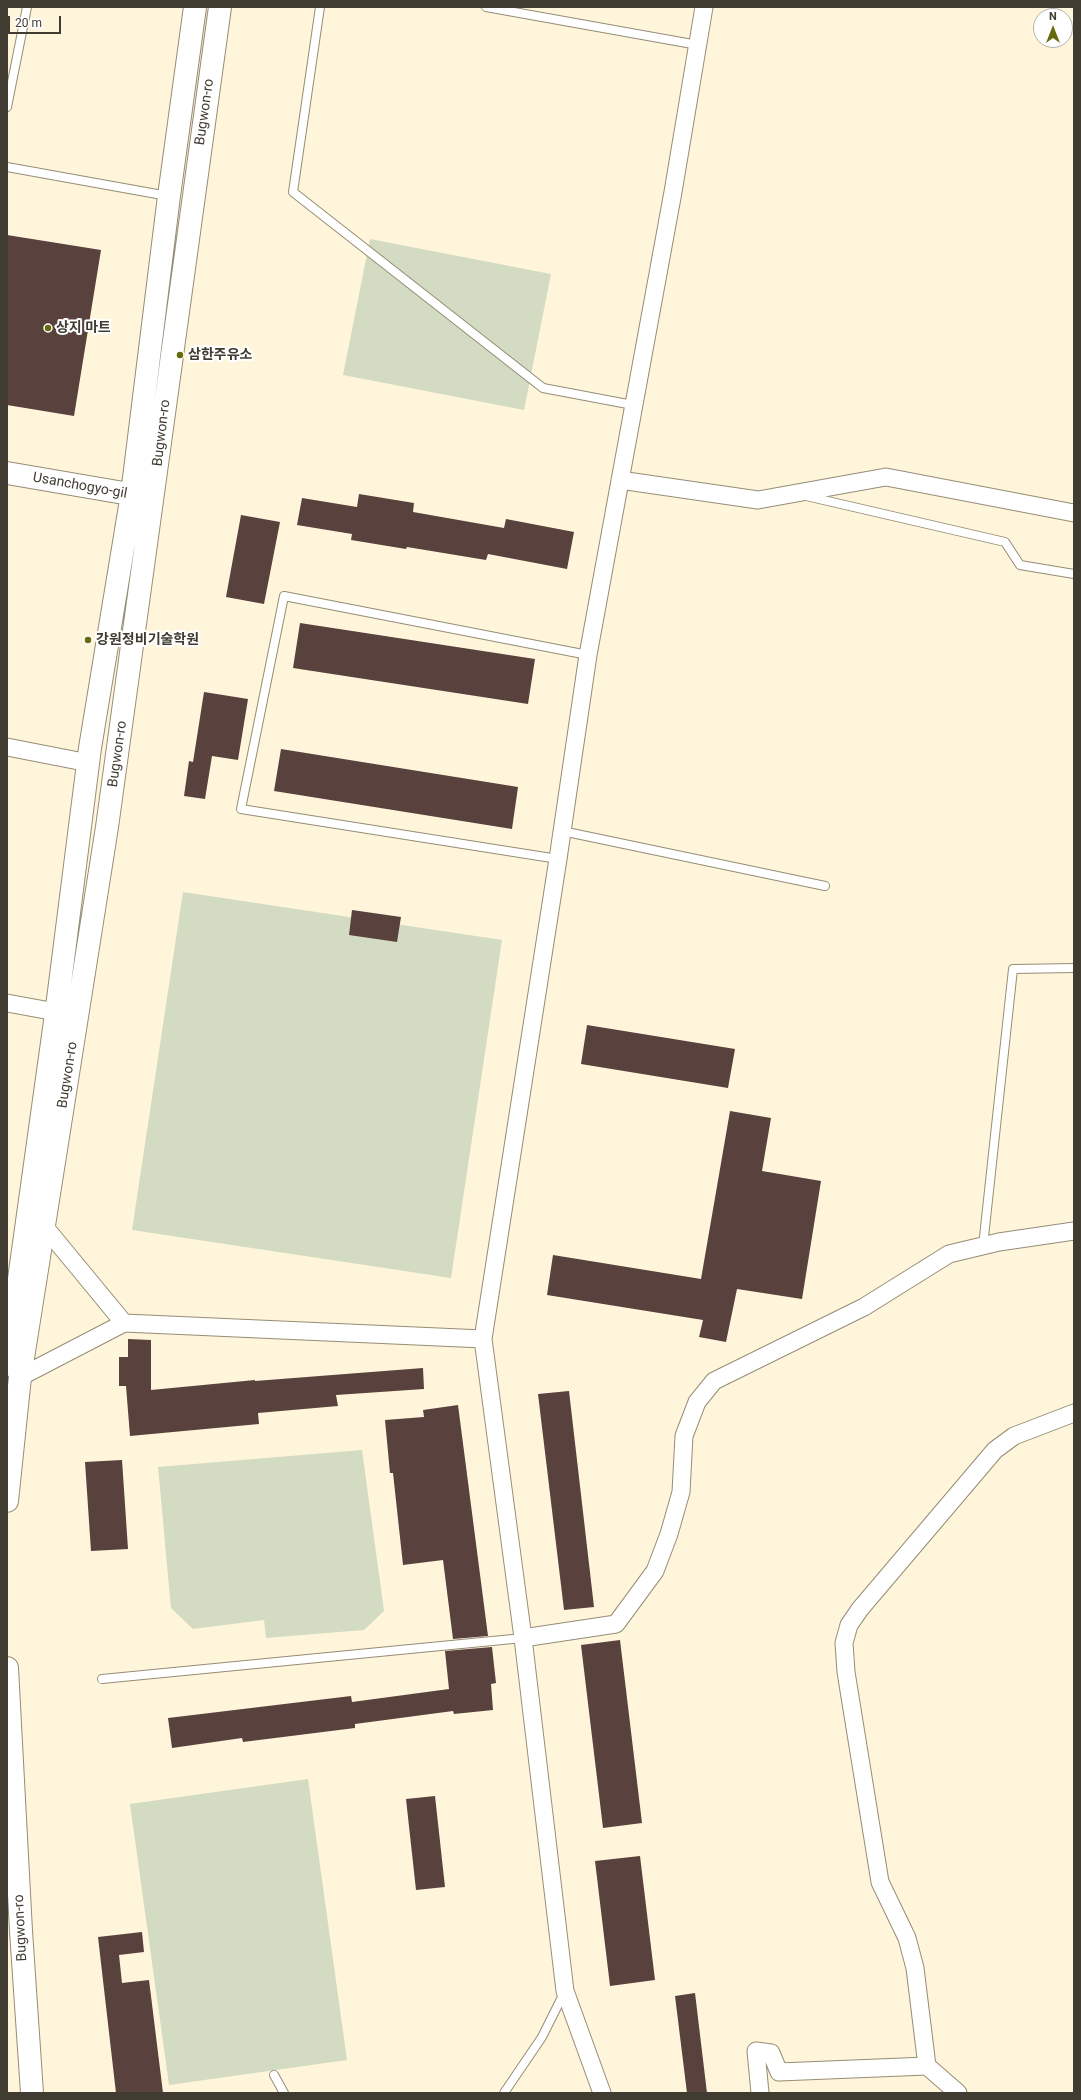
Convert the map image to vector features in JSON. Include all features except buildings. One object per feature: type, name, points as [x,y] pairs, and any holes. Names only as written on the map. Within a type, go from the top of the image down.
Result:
[{"type":"street","name":"Bugwon-ro","points":[[7,1500],[21,1268],[89,763],[132,494],[169,196],[195,7]]},
{"type":"street","name":"Bugwon-ro","points":[[21,1268],[44,1226],[107,827],[154,499],[199,153],[220,7]]},
{"type":"street","points":[[602,2093],[565,1990],[523,1638],[483,1339],[558,859],[588,655],[634,405],[704,7]]},
{"type":"street","name":"Usanchogyo-gil","points":[[7,473],[154,499]]},
{"type":"street","points":[[620,480],[758,500],[886,477],[1074,513]]},
{"type":"street","points":[[7,747],[89,763]]},
{"type":"street","points":[[7,1004],[56,1012]]},
{"type":"street","points":[[44,1226],[124,1323]]},
{"type":"street","points":[[523,1638],[616,1624],[655,1571],[669,1534],[681,1492],[684,1436],[697,1402],[714,1381],[864,1306],[949,1254],[983,1246],[1074,1231]]},
{"type":"street","points":[[14,1371],[124,1323],[483,1339]]},
{"type":"street","points":[[958,2093],[927,2066],[914,1968],[907,1938],[880,1882],[846,1672],[844,1643],[849,1625],[860,1609],[995,1450],[1014,1436],[1074,1413]]},
{"type":"street","name":"Bugwon-ro","points":[[7,1668],[21,1930],[32,2093]]},
{"type":"street","points":[[760,2093],[756,2050],[771,2053],[779,2072],[927,2066]]},
{"type":"lane","points":[[7,107],[27,7]]},
{"type":"lane","points":[[320,7],[292,192],[543,388],[634,405]]},
{"type":"lane","points":[[486,7],[698,45]]},
{"type":"lane","points":[[7,167],[169,196]]},
{"type":"lane","points":[[796,493],[1005,542],[1020,565],[1074,574]]},
{"type":"lane","points":[[558,859],[241,809],[284,596],[588,655]]},
{"type":"lane","points":[[562,831],[825,886]]},
{"type":"lane","points":[[983,1246],[1013,969],[1074,968]]},
{"type":"lane","points":[[102,1679],[523,1638]]},
{"type":"lane","points":[[504,2093],[542,2037],[565,1990]]},
{"type":"lane","points":[[274,2075],[284,2093]]},
{"type":"green space","points":[[370,239],[551,274],[524,410],[343,375]]},
{"type":"green space","points":[[183,892],[502,940],[451,1278],[132,1230]]},
{"type":"green space","points":[[362,1450],[384,1611],[364,1630],[266,1638],[264,1620],[193,1629],[171,1608],[158,1467]]},
{"type":"green space","points":[[308,1779],[347,2060],[169,2085],[130,1804]]},
{"type":"place","name":"상지 마트","points":[[48,328]]},
{"type":"place","name":"삼한주유소","points":[[180,355]]},
{"type":"place","name":"강원정비기술학원","points":[[88,640]]}]
